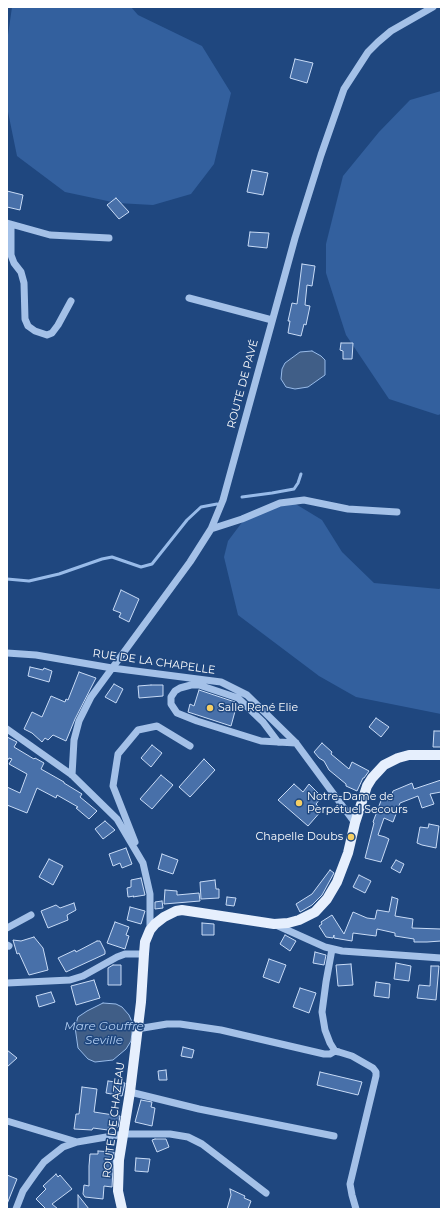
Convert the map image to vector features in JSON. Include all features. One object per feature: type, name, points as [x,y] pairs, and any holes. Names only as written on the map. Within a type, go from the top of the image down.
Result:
[{"type":"main road","points":[[150,930],[164,917],[176,911],[182,910],[274,924],[288,923],[315,912],[324,902],[337,882],[348,853],[355,823],[367,786],[372,778],[384,765],[392,760],[409,755],[441,755]]},
{"type":"main road","name":"ROUTE DE CHAZEAU","points":[[122,1209],[118,1191],[118,1177],[141,1002],[145,942],[150,930]]},
{"type":"street","name":"ROUTE DE PAVÉ","points":[[72,774],[74,740],[79,721],[91,698],[190,562],[211,529],[223,500],[295,238],[321,155],[344,89],[368,52],[378,42],[391,31],[434,7]]},
{"type":"street","points":[[71,301],[52,333],[47,334],[28,326],[25,319],[24,283],[21,272],[14,263],[11,254],[9,224],[50,234],[109,238]]},
{"type":"street","points":[[189,298],[272,320]]},
{"type":"street","points":[[211,529],[280,503],[304,500],[348,509],[397,512]]},
{"type":"street","name":"RUE DE LA CHAPELLE","points":[[7,653],[36,655],[112,668],[221,682],[247,695],[296,743],[355,823]]},
{"type":"street","points":[[278,742],[263,722],[238,698],[198,685],[180,688],[175,691],[171,697],[172,704],[177,713],[204,723],[261,741],[278,742],[296,743]]},
{"type":"street","points":[[150,930],[150,894],[143,863],[113,786],[118,754],[138,730],[157,726],[190,746]]},
{"type":"street","points":[[7,729],[72,774],[117,819],[143,863]]},
{"type":"street","points":[[7,928],[31,915]]},
{"type":"street","points":[[274,924],[332,949],[441,958]]},
{"type":"street","points":[[332,949],[322,1012],[325,1030],[335,1051],[352,1056],[373,1068],[376,1072],[361,1140],[351,1175],[350,1184],[356,1209]]},
{"type":"street","points":[[7,983],[70,980],[83,976],[125,954],[144,954]]},
{"type":"street","points":[[137,1029],[167,1024],[180,1024],[221,1030],[324,1054],[330,1054],[335,1051]]},
{"type":"street","points":[[130,1092],[334,1136]]},
{"type":"street","points":[[7,1121],[77,1142]]},
{"type":"street","points":[[16,1209],[23,1190],[44,1162],[63,1147],[77,1142],[124,1134],[170,1134],[188,1137],[202,1144],[266,1194]]},
{"type":"shaded area","points":[[12,7],[131,7],[138,15],[202,46],[231,93],[214,164],[191,194],[153,205],[117,203],[65,192],[17,156],[7,107],[7,42]]},
{"type":"shaded area","points":[[441,91],[441,414],[438,415],[389,399],[346,335],[326,273],[326,244],[343,176],[379,132],[410,100]]},
{"type":"shaded area","points":[[294,503],[322,520],[342,552],[374,583],[441,588],[441,714],[356,697],[319,676],[238,615],[224,557],[228,541],[249,513]]},
{"type":"water","points":[[312,351],[325,360],[325,375],[308,387],[295,389],[286,387],[281,379],[282,369],[285,363],[300,352]]},
{"type":"water","name":"Mare Gouffre Seville","points":[[103,1003],[116,1004],[122,1007],[129,1015],[133,1024],[131,1041],[126,1049],[113,1060],[95,1062],[88,1059],[78,1048],[75,1027],[78,1017]]},
{"type":"building","points":[[295,59],[313,63],[307,83],[290,78]]},
{"type":"building","points":[[252,170],[268,173],[263,195],[247,192]]},
{"type":"building","points":[[7,191],[23,195],[20,210],[7,207]]},
{"type":"building","points":[[116,198],[129,212],[119,219],[107,205]]},
{"type":"building","points":[[250,232],[269,233],[267,248],[248,246]]},
{"type":"building","points":[[302,264],[315,266],[312,286],[307,285],[305,305],[310,306],[306,325],[304,324],[301,336],[288,333],[290,321],[288,321],[292,303],[297,304]]},
{"type":"building","points":[[341,343],[353,343],[352,359],[343,359],[343,351],[340,350]]},
{"type":"building","points":[[121,590],[139,599],[129,622],[119,617],[121,613],[113,610]]},
{"type":"building","points":[[30,667],[43,670],[44,668],[52,671],[49,682],[28,676]]},
{"type":"building","points":[[79,672],[96,678],[75,719],[66,741],[53,735],[48,740],[45,738],[42,742],[32,733],[24,729],[32,712],[42,717],[51,696],[65,702],[66,699],[68,700]]},
{"type":"building","points":[[114,684],[123,689],[116,703],[105,697]]},
{"type":"building","points":[[163,685],[163,696],[139,698],[138,686]]},
{"type":"building","name":"Salle René Elie","points":[[199,690],[237,704],[231,726],[188,712],[190,704],[194,706]]},
{"type":"building","points":[[376,718],[389,727],[381,737],[369,727]]},
{"type":"building","points":[[434,731],[441,731],[441,747],[433,747]]},
{"type":"building","points":[[7,737],[17,742],[14,747],[44,763],[41,769],[82,794],[80,797],[97,811],[89,819],[76,808],[78,807],[57,795],[56,798],[37,788],[27,813],[7,805],[7,787],[20,793],[27,774],[9,764],[12,759],[9,758],[7,761]]},
{"type":"building","points":[[322,743],[332,752],[331,754],[349,769],[352,762],[369,771],[363,778],[357,791],[346,786],[346,784],[329,770],[324,761],[314,752]]},
{"type":"building","points":[[152,745],[162,753],[151,767],[141,758]]},
{"type":"building","points":[[204,759],[215,770],[190,797],[179,787]]},
{"type":"building","points":[[161,775],[173,785],[152,809],[140,799]]},
{"type":"building","points":[[441,780],[441,792],[430,794],[434,804],[422,808],[418,796],[400,803],[393,822],[384,818],[378,835],[389,839],[381,862],[365,858],[373,822],[382,798],[390,801],[393,791],[412,783],[414,789]]},
{"type":"building","name":"Notre-Dame de Perpétuel Secours","points":[[294,784],[303,792],[309,784],[322,797],[316,804],[322,810],[308,826],[278,800]]},
{"type":"building","points":[[105,821],[115,830],[103,839],[95,829]]},
{"type":"building","points":[[429,824],[439,826],[436,848],[417,843],[420,827],[428,828]]},
{"type":"building","points":[[126,848],[132,864],[122,868],[120,863],[113,866],[109,854]]},
{"type":"building","points":[[162,854],[178,860],[173,874],[158,869]]},
{"type":"building","points":[[49,859],[63,866],[53,885],[39,877]]},
{"type":"building","points":[[396,860],[404,864],[400,873],[391,868]]},
{"type":"building","points":[[330,870],[334,873],[322,895],[312,905],[300,912],[296,904],[312,894]]},
{"type":"building","points":[[359,875],[371,881],[365,893],[353,887]]},
{"type":"building","points":[[141,878],[145,895],[128,897],[127,888],[131,887],[131,880]]},
{"type":"building","points":[[215,880],[216,889],[219,889],[219,898],[201,899],[200,882]]},
{"type":"building","points":[[165,890],[177,891],[177,895],[199,893],[200,901],[164,904]]},
{"type":"building","points":[[227,897],[236,898],[234,906],[226,905]]},
{"type":"building","points":[[392,897],[398,899],[395,916],[413,919],[412,928],[441,929],[441,941],[414,942],[414,939],[395,936],[395,933],[377,929],[376,936],[353,933],[352,941],[334,938],[334,935],[333,938],[326,937],[319,926],[322,924],[321,922],[332,915],[344,934],[353,912],[367,918],[375,919],[377,910],[389,912]]},
{"type":"building","points":[[162,901],[163,908],[155,909],[155,902]]},
{"type":"building","points":[[74,903],[76,910],[67,915],[68,920],[48,928],[41,911],[56,905],[60,908]]},
{"type":"building","points":[[130,907],[145,911],[141,924],[127,920]]},
{"type":"building","points":[[115,922],[129,927],[126,935],[129,936],[125,949],[107,943]]},
{"type":"building","points":[[202,923],[214,924],[214,935],[202,935]]},
{"type":"building","points":[[285,935],[296,941],[290,951],[280,944]]},
{"type":"building","points":[[34,937],[43,948],[48,970],[29,975],[19,953],[17,954],[13,940],[21,941]]},
{"type":"building","points":[[97,941],[100,941],[105,954],[66,972],[58,958],[75,950],[76,952]]},
{"type":"building","points":[[315,952],[326,955],[324,965],[313,963]]},
{"type":"building","points":[[269,959],[286,965],[279,983],[263,977]]},
{"type":"building","points":[[396,963],[411,966],[409,981],[394,979]]},
{"type":"building","points":[[351,964],[353,985],[338,986],[336,965]]},
{"type":"building","points":[[113,965],[121,965],[121,985],[108,985],[108,968]]},
{"type":"building","points":[[431,966],[439,966],[436,1000],[417,998],[419,985],[430,986]]},
{"type":"building","points":[[94,980],[100,998],[76,1005],[71,986]]},
{"type":"building","points":[[376,982],[390,984],[389,998],[374,996]]},
{"type":"building","points":[[300,988],[316,993],[309,1013],[293,1007]]},
{"type":"building","points":[[51,992],[55,1002],[39,1007],[36,996]]},
{"type":"building","points":[[183,1047],[194,1050],[192,1058],[181,1056]]},
{"type":"building","points":[[7,1050],[17,1058],[7,1067]]},
{"type":"building","points":[[166,1070],[167,1080],[159,1080],[158,1071]]},
{"type":"building","points":[[320,1072],[362,1082],[358,1095],[317,1085]]},
{"type":"building","points":[[108,1081],[125,1083],[122,1096],[106,1093]]},
{"type":"building","points":[[82,1087],[97,1089],[94,1112],[120,1116],[118,1127],[109,1126],[108,1130],[93,1128],[92,1130],[74,1129],[76,1114],[79,1114]]},
{"type":"building","points":[[141,1100],[152,1102],[151,1107],[155,1108],[152,1126],[135,1122]]},
{"type":"building","points":[[166,1139],[169,1147],[157,1152],[152,1140]]},
{"type":"building","points":[[98,1151],[114,1152],[112,1187],[104,1186],[103,1199],[85,1197],[83,1194],[84,1185],[89,1186],[90,1154],[98,1154]]},
{"type":"building","points":[[136,1158],[150,1159],[148,1172],[135,1171]]},
{"type":"building","points":[[56,1174],[58,1177],[60,1175],[72,1189],[52,1204],[58,1209],[46,1209],[36,1199],[46,1189],[43,1186]]},
{"type":"building","points":[[7,1175],[17,1179],[7,1204]]},
{"type":"building","points":[[230,1189],[245,1196],[244,1198],[251,1201],[248,1209],[227,1209],[231,1195]]},
{"type":"building","points":[[78,1195],[89,1209],[78,1209]]},
{"type":"waterway","points":[[242,497],[294,489],[301,474]]},
{"type":"waterway","points":[[7,579],[29,581],[59,574],[112,557],[141,567],[152,564],[187,520],[201,507],[217,504]]},
{"type":"place","name":"Salle René Elie","points":[[210,708]]},
{"type":"place","name":"Notre-Dame de Perpétuel Secours","points":[[299,803]]},
{"type":"place","name":"Chapelle Doubs","points":[[351,837]]}]
